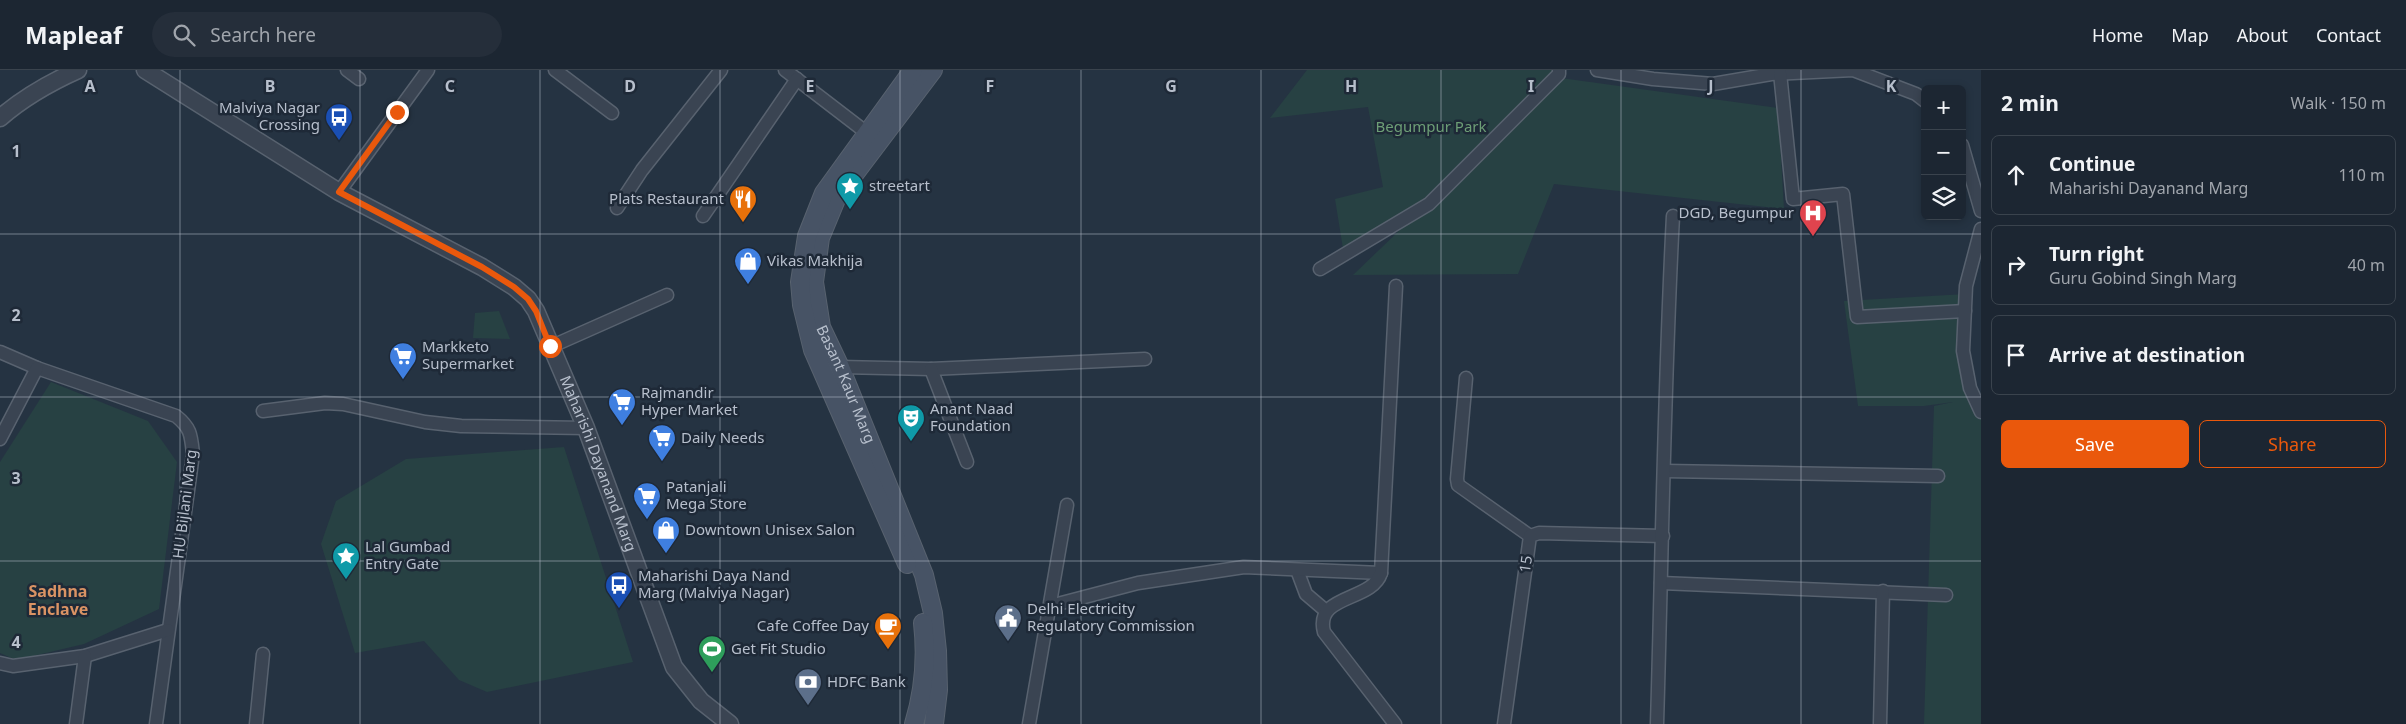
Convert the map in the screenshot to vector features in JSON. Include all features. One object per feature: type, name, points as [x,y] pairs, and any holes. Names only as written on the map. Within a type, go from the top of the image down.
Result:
[{"type":"main road","name":"Basant Kaur Marg","points":[[913,70],[824,193],[814,214],[802,259],[802,305],[813,350],[913,577],[921,608],[925,639],[924,671],[920,702],[914,724]]},
{"type":"main road","name":"Basant Kaur Marg","points":[[933,70],[837,197],[820,238],[815,260],[816,305],[821,327],[840,367],[924,575],[933,613],[937,651],[938,690],[934,724]]},
{"type":"street","points":[[0,118],[20,100],[78,70]]},
{"type":"street","name":"Maharishi Dayanand Marg","points":[[144,70],[339,192],[482,267],[514,287],[528,299],[536,311],[586,428],[674,667],[701,701],[730,724]]},
{"type":"street","points":[[347,70],[359,79]]},
{"type":"street","points":[[339,192],[428,70]]},
{"type":"street","points":[[555,70],[612,113]]},
{"type":"street","points":[[616,208],[642,170],[721,70]]},
{"type":"street","points":[[786,70],[867,133]]},
{"type":"street","points":[[1320,269],[1429,204],[1559,74],[1559,70]]},
{"type":"street","points":[[1597,70],[1653,79],[1713,84],[1780,73],[1834,70],[1856,71],[1921,97]]},
{"type":"street","points":[[1780,73],[1793,199],[1843,194],[1857,317],[1965,311]]},
{"type":"street","points":[[703,216],[797,79]]},
{"type":"street","points":[[1966,159],[1981,211]]},
{"type":"street","points":[[1657,724],[1665,471],[1664,374],[1672,216]]},
{"type":"street","points":[[1981,229],[1966,286],[1963,351],[1970,388],[1981,412]]},
{"type":"street","points":[[1395,724],[1324,632],[1322,620],[1326,611],[1372,586],[1381,573],[1396,286]]},
{"type":"street","points":[[550,346],[667,296]]},
{"type":"street","name":"HU Bijlani Marg","points":[[0,352],[37,368],[176,416],[187,425],[192,437],[194,454],[156,724]]},
{"type":"street","points":[[840,367],[931,369],[1145,359]]},
{"type":"street","points":[[0,439],[37,368]]},
{"type":"street","points":[[931,369],[967,462]]},
{"type":"street","points":[[1466,378],[1456,480],[1458,485],[1530,536]]},
{"type":"street","points":[[263,411],[325,403],[343,404],[425,422],[461,426],[586,428]]},
{"type":"street","points":[[1665,471],[1938,476]]},
{"type":"street","points":[[1029,724],[1067,505]]},
{"type":"street","name":"15","points":[[1504,724],[1530,536],[1539,533],[1663,536]]},
{"type":"street","points":[[1050,606],[1138,583],[1244,568],[1381,573]]},
{"type":"street","points":[[1297,570],[1306,594],[1326,611]]},
{"type":"street","points":[[1661,583],[1946,595]]},
{"type":"street","points":[[1880,724],[1883,591]]},
{"type":"street","points":[[0,663],[13,666],[85,656],[168,630]]},
{"type":"street","points":[[256,724],[263,654]]},
{"type":"street","points":[[76,724],[85,656]]},
{"type":"green space","name":"Begumpur Park","points":[[1307,70],[1556,70],[1561,78],[1778,108],[1784,209],[1554,184],[1518,274],[1353,275],[1404,226],[1345,261],[1335,199],[1383,187],[1368,107],[1270,118]]},
{"type":"green space","points":[[1966,294],[1963,351],[1981,410],[1981,724],[1924,724],[1934,406],[1953,402],[1924,406],[1858,406],[1844,301]]},
{"type":"green space","points":[[499,311],[510,339],[473,338],[475,313]]},
{"type":"green space","points":[[51,382],[148,421],[177,462],[159,609],[84,644],[16,660],[0,653],[0,462]]},
{"type":"green space","points":[[564,447],[633,662],[487,692],[459,680],[424,641],[355,653],[321,544],[336,501],[406,459]]},
{"type":"place","name":"Malviya Nagar Crossing","points":[[339,141]]},
{"type":"place","name":"streetart","points":[[850,210]]},
{"type":"place","name":"Plats Restaurant","points":[[743,223]]},
{"type":"place","name":"DGD, Begumpur","points":[[1813,237]]},
{"type":"place","name":"Vikas Makhija","points":[[748,285]]},
{"type":"place","name":"Markketo Supermarket","points":[[403,380]]},
{"type":"place","name":"Rajmandir Hyper Market","points":[[622,426]]},
{"type":"place","name":"Anant Naad Foundation","points":[[911,442]]},
{"type":"place","name":"Daily Needs","points":[[662,462]]},
{"type":"place","name":"Patanjali Mega Store","points":[[647,520]]},
{"type":"place","name":"Downtown Unisex Salon","points":[[666,554]]},
{"type":"place","name":"Lal Gumbad Entry Gate","points":[[346,580]]},
{"type":"place","name":"Maharishi Daya Nand Marg (Malviya Nagar)","points":[[619,609]]},
{"type":"place","name":"Delhi Electricity Regulatory Commission","points":[[1008,642]]},
{"type":"place","name":"Cafe Coffee Day","points":[[888,650]]},
{"type":"place","name":"Get Fit Studio","points":[[712,673]]},
{"type":"place","name":"HDFC Bank","points":[[808,706]]},
{"type":"district","name":"Sadhna Enclave","points":[[58,600]]},
{"type":"route","points":[[397,112],[339,192],[482,267],[514,287],[528,299],[536,311],[550,346]]}]
